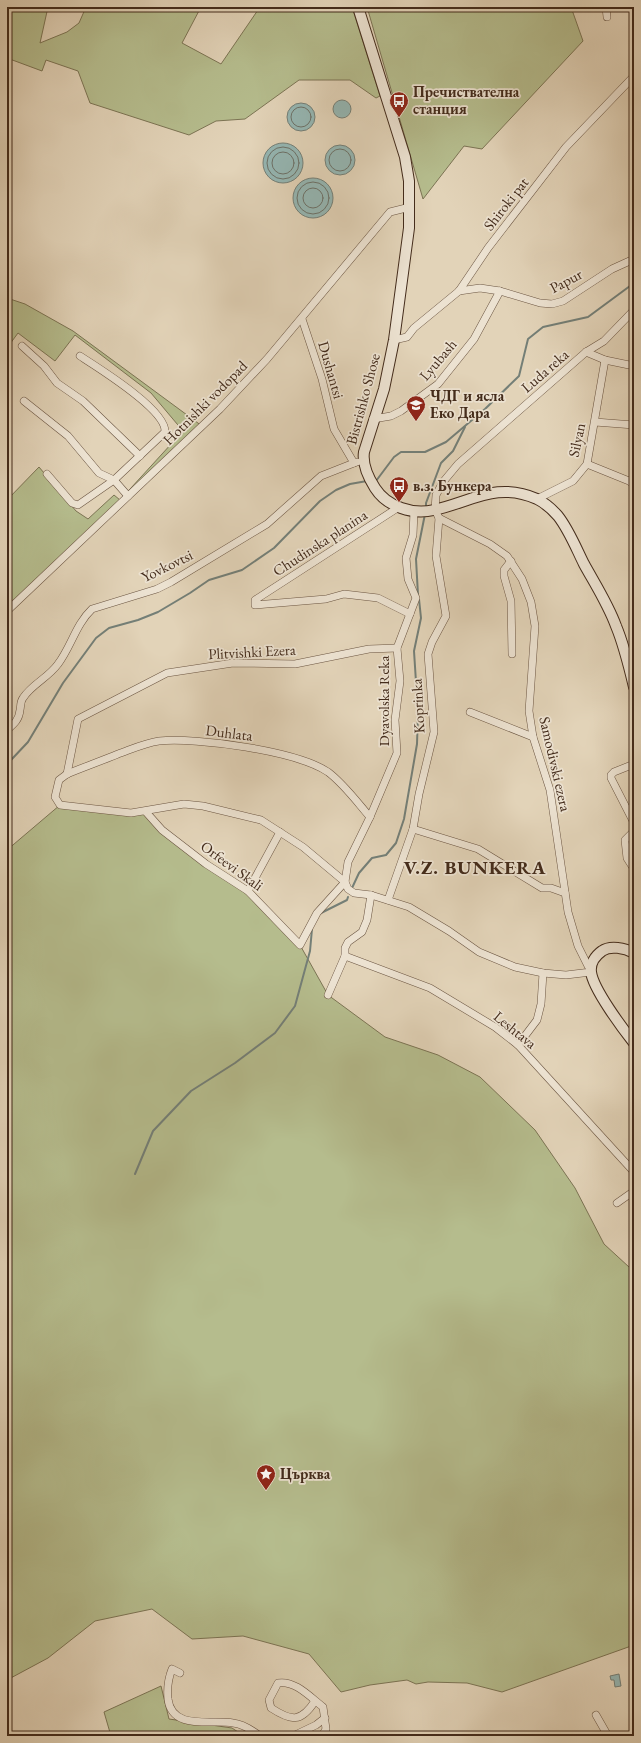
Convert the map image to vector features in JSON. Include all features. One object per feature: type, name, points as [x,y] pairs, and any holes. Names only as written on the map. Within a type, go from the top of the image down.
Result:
[{"type":"street","name":"Bistrishko Shose","points":[[358,7],[405,158],[409,181],[410,207],[409,228],[394,340],[384,389],[358,462],[381,497],[390,504],[414,511],[437,514],[469,498],[508,491],[524,494],[537,499],[548,506],[563,523],[610,612],[620,636],[634,687]]},
{"type":"street","points":[[606,7],[607,17]]},
{"type":"street","name":"Shiroki pat","points":[[394,340],[407,337],[414,328],[459,291],[488,248],[566,147],[633,80]]},
{"type":"street","name":"Hotnishki vodopad","points":[[7,610],[220,409],[302,319],[390,212],[410,207]]},
{"type":"street","name":"Papur","points":[[459,291],[480,288],[500,291],[540,303],[552,304],[563,301],[612,269],[634,259]]},
{"type":"street","name":"Lyubash","points":[[373,419],[396,414],[438,384],[474,339],[500,291]]},
{"type":"street","name":"Luda reka","points":[[437,514],[436,495],[442,482],[458,464],[586,352],[604,341],[634,310]]},
{"type":"street","name":"Dushantsi","points":[[302,319],[322,379],[334,429],[358,462]]},
{"type":"street","points":[[22,346],[44,366],[57,383],[83,401],[140,456]]},
{"type":"street","points":[[586,352],[605,360],[634,366]]},
{"type":"street","points":[[46,474],[72,503],[78,505],[114,480],[163,435],[165,429],[145,401],[109,374],[80,356]]},
{"type":"street","name":"Silyan","points":[[537,499],[573,481],[587,464],[605,360]]},
{"type":"street","points":[[24,402],[68,436],[99,473],[114,480],[128,496]]},
{"type":"street","points":[[595,422],[634,425]]},
{"type":"street","name":"Yovkovtsi","points":[[7,730],[17,722],[21,700],[31,688],[47,677],[58,664],[84,616],[92,609],[157,589],[171,582],[267,524],[321,476],[358,462]]},
{"type":"street","points":[[587,464],[629,481],[634,485]]},
{"type":"street","name":"Chudinska planina","points":[[399,507],[256,600],[255,605],[259,606],[326,599],[344,594],[378,598],[410,614]]},
{"type":"street","name":"Dyavolska Reka","points":[[345,882],[348,862],[370,817],[397,753],[396,720],[400,681],[397,648],[416,598],[408,579],[406,558],[413,535],[414,511]]},
{"type":"street","name":"Samodivski ezera","points":[[437,514],[502,552],[511,561],[522,579],[531,602],[534,615],[535,637],[530,711],[533,737],[550,790],[568,912],[578,946],[591,972]]},
{"type":"street","name":"Koprinka","points":[[388,900],[414,829],[419,794],[434,732],[428,654],[432,642],[446,616],[436,556],[437,514]]},
{"type":"street","points":[[511,561],[504,570],[504,576],[511,601],[512,654]]},
{"type":"street","name":"Plitvishki Ezera","points":[[67,774],[78,719],[167,673],[233,663],[295,664],[368,649],[397,648]]},
{"type":"street","points":[[470,712],[533,737]]},
{"type":"street","name":"Duhlata","points":[[67,774],[143,745],[159,741],[182,740],[261,750],[298,759],[327,772],[341,784],[370,817]]},
{"type":"street","points":[[634,764],[611,774],[611,778],[634,823]]},
{"type":"street","points":[[67,774],[59,780],[56,786],[55,797],[60,806],[131,813],[146,812],[184,804],[203,806],[261,820],[303,847],[345,882],[348,889],[354,893],[371,895],[409,907],[449,931],[479,952],[515,967],[543,973],[566,975],[591,972]]},
{"type":"street","name":"Orfeevi Skali","points":[[146,812],[162,830],[206,864],[248,892],[300,945],[317,912],[345,882]]},
{"type":"street","points":[[414,829],[478,849],[542,888],[551,888],[565,893]]},
{"type":"street","points":[[634,831],[625,840],[627,858],[634,870]]},
{"type":"street","points":[[248,892],[280,832]]},
{"type":"street","points":[[328,995],[345,956],[345,948],[348,942],[362,932],[367,920],[371,895]]},
{"type":"street","points":[[634,953],[621,949],[605,949],[595,957],[591,972],[596,985],[634,1043]]},
{"type":"street","name":"Leshtava","points":[[345,956],[430,988],[495,1027],[518,1045],[634,1172]]},
{"type":"street","points":[[518,1045],[537,1020],[542,1004],[543,973]]},
{"type":"street","points":[[617,1203],[634,1191]]},
{"type":"street","points":[[180,1673],[172,1669],[169,1675],[167,1690],[171,1710],[178,1718],[190,1722],[234,1723],[244,1726],[260,1736]]},
{"type":"street","points":[[315,1701],[309,1712],[303,1717],[291,1718],[282,1715],[271,1708],[269,1700],[276,1685],[286,1682],[292,1684],[315,1701],[323,1707],[326,1728],[322,1736]]},
{"type":"street","points":[[596,1715],[608,1736]]},
{"type":"street","points":[[293,1736],[316,1725],[325,1718]]},
{"type":"green space","points":[[7,7],[48,7],[40,43],[67,32],[79,23],[86,7],[201,7],[182,43],[221,64],[260,7],[352,7],[380,96],[376,98],[350,80],[299,80],[245,119],[216,121],[189,135],[90,103],[78,71],[46,60],[42,71],[7,58]]},
{"type":"green space","points":[[367,7],[571,7],[583,41],[482,149],[464,146],[423,199]]},
{"type":"green space","points":[[7,298],[25,304],[73,331],[202,426],[7,611],[7,500],[39,467],[76,511],[88,519],[114,495],[120,500],[183,431],[151,393],[75,335],[55,361],[18,333],[7,348]]},
{"type":"green space","points":[[60,805],[146,812],[162,830],[248,891],[300,945],[328,995],[385,1037],[438,1055],[480,1077],[535,1130],[575,1188],[604,1244],[629,1267],[634,1269],[634,1645],[502,1692],[467,1683],[428,1682],[416,1684],[407,1680],[370,1685],[341,1692],[309,1654],[243,1636],[192,1639],[152,1609],[95,1621],[48,1658],[7,1680],[7,850]]},
{"type":"green space","points":[[161,1686],[169,1719],[232,1728],[244,1736],[111,1736],[104,1712]]},
{"type":"water","points":[[338,100],[346,100],[351,105],[349,116],[346,118],[338,118],[333,113],[333,105]]},
{"type":"water","points":[[301,103],[311,107],[315,117],[311,127],[301,131],[291,127],[287,117],[291,107]]},
{"type":"water","points":[[283,143],[291,145],[297,149],[301,155],[303,163],[301,171],[297,177],[291,181],[283,183],[275,181],[269,177],[265,171],[263,163],[265,155],[269,149],[275,145]]},
{"type":"water","points":[[340,145],[346,146],[354,154],[354,166],[346,174],[340,175],[334,174],[326,166],[325,160],[326,154],[334,146]]},
{"type":"water","points":[[313,178],[327,184],[333,198],[327,212],[313,218],[299,212],[293,198],[299,184]]},
{"type":"water","points":[[619,1674],[621,1686],[615,1687],[614,1680],[611,1680],[610,1676]]},
{"type":"waterway","points":[[376,481],[394,457],[401,452],[425,452],[446,442],[485,409],[519,376],[528,339],[543,327],[588,317],[634,283]]},
{"type":"waterway","points":[[426,508],[426,503],[441,463],[453,451],[465,427]]},
{"type":"waterway","points":[[7,767],[11,760],[28,742],[63,683],[96,638],[109,628],[138,620],[158,612],[209,580],[242,570],[274,548],[320,501],[336,490],[350,484],[367,481]]},
{"type":"waterway","points":[[418,595],[416,559],[425,514]]},
{"type":"waterway","points":[[352,888],[359,873],[372,858],[386,855],[396,843],[404,819],[417,744],[418,713],[414,651],[421,618],[419,599]]},
{"type":"waterway","points":[[321,913],[347,900],[348,897]]},
{"type":"waterway","points":[[135,1174],[153,1131],[191,1091],[235,1063],[275,1033],[295,1006],[310,951],[312,929]]},
{"type":"place","name":"Пречиствателна станция","points":[[399,118]]},
{"type":"place","name":"ЧДГ и ясла Еко Дара","points":[[416,422]]},
{"type":"place","name":"в.з. Бункера","points":[[399,503]]},
{"type":"place","name":"Църква","points":[[266,1491]]},
{"type":"district","name":"V.Z. BUNKERA","points":[[475,867]]}]
